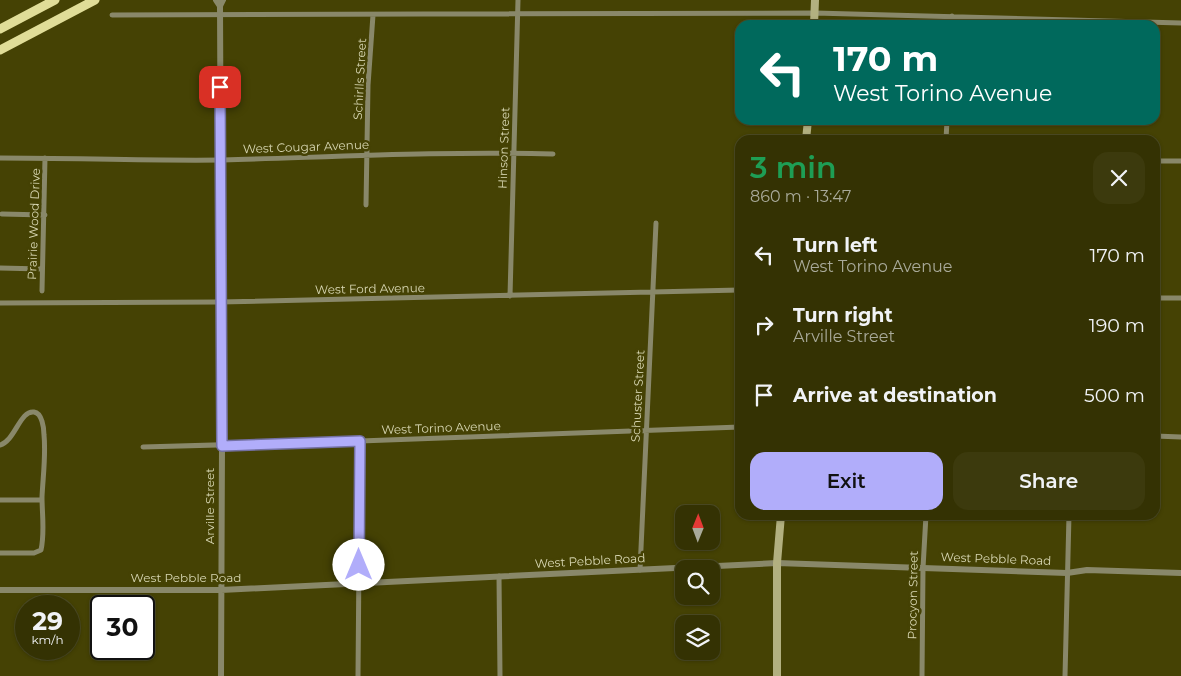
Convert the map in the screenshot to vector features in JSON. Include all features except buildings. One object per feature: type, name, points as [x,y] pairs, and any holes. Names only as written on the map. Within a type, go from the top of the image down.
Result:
[{"type":"highway","points":[[0,29],[55,0]]},
{"type":"highway","points":[[0,50],[95,0]]},
{"type":"main road","points":[[814,20],[815,0]]},
{"type":"main road","points":[[777,676],[777,563],[781,520]]},
{"type":"street","name":"Arville Street","points":[[216,0],[222,3],[220,15],[221,676]]},
{"type":"street","name":"Hinson Street","points":[[510,296],[518,0]]},
{"type":"street","points":[[112,16],[815,13],[1083,20]]},
{"type":"street","name":"Schirlls Street","points":[[366,205],[368,85],[373,15]]},
{"type":"street","points":[[1160,22],[1181,23]]},
{"type":"street","name":"West Cougar Avenue","points":[[0,158],[221,160],[367,155],[552,154]]},
{"type":"street","name":"Prairie Wood Drive","points":[[42,291],[45,158]]},
{"type":"street","points":[[1160,160],[1181,161]]},
{"type":"street","points":[[2,214],[45,215]]},
{"type":"street","name":"Schuster Street","points":[[640,570],[656,223]]},
{"type":"street","points":[[0,268],[42,268]]},
{"type":"street","name":"West Ford Avenue","points":[[0,302],[220,302],[735,290]]},
{"type":"street","points":[[1160,298],[1181,298]]},
{"type":"street","points":[[0,445],[9,441],[20,421],[27,414],[36,412],[41,417],[44,435],[42,500],[44,535],[42,550],[34,553],[0,553]]},
{"type":"street","name":"West Torino Avenue","points":[[143,447],[222,446],[735,426]]},
{"type":"street","points":[[1160,436],[1181,437]]},
{"type":"street","points":[[358,676],[360,441]]},
{"type":"street","points":[[0,500],[42,500]]},
{"type":"street","name":"Procyon Street","points":[[922,676],[923,568],[926,520]]},
{"type":"street","points":[[1066,676],[1069,520]]},
{"type":"street","name":"West Pebble Road","points":[[0,590],[221,590],[777,563],[1067,573],[1087,570],[1181,573]]},
{"type":"street","points":[[499,576],[500,676]]},
{"type":"route","points":[[220,87],[222,446],[360,441],[359,565]]}]
